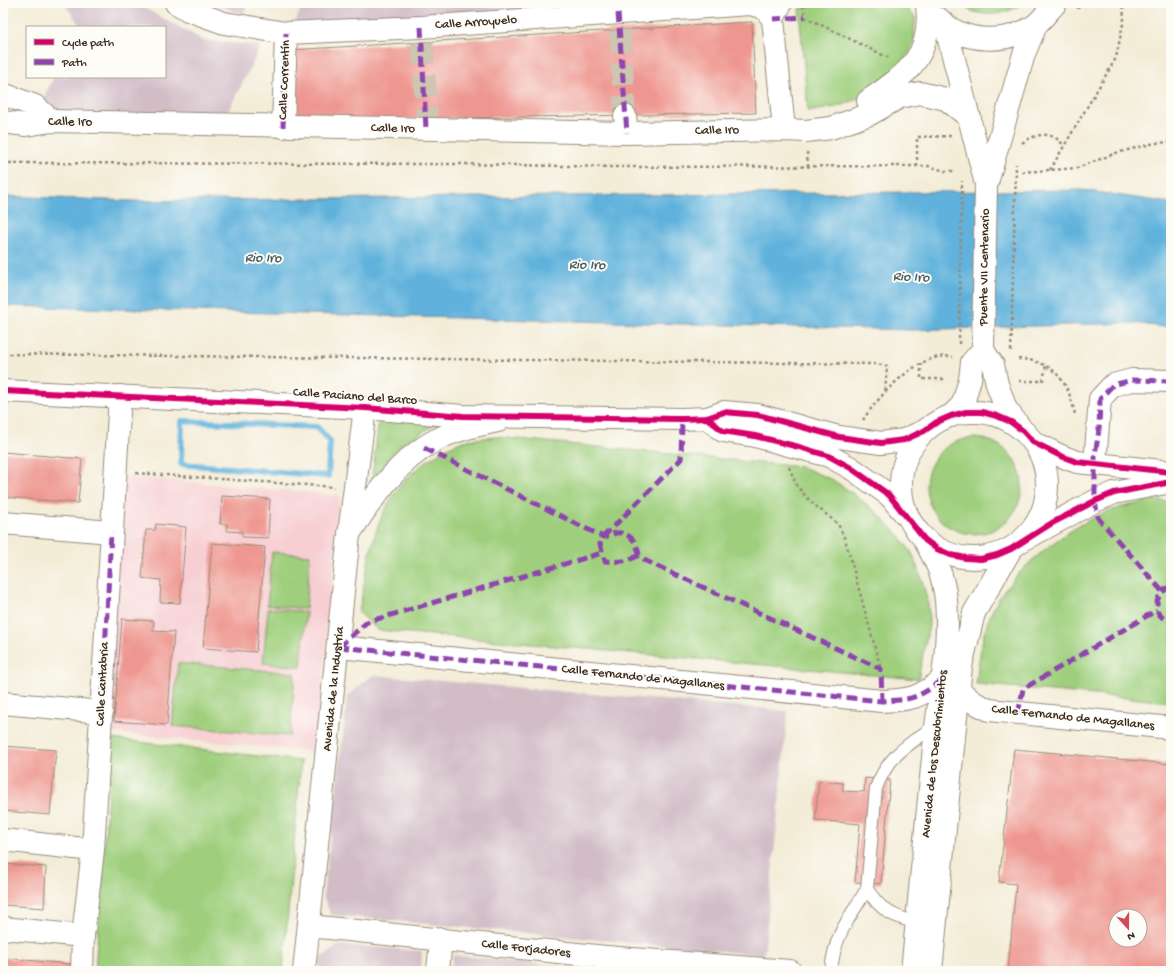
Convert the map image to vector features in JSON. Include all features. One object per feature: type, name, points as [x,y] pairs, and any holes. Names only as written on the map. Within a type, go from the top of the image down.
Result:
[{"type":"street","name":"Calle Arroyuelo","points":[[176,3],[188,10],[224,23],[286,33],[422,34],[619,22],[751,4],[764,8],[770,13],[777,11]]},
{"type":"street","points":[[986,184],[1024,54],[1036,25],[1056,3]]},
{"type":"street","points":[[926,4],[945,24],[964,34],[990,39],[1012,36],[1036,25]]},
{"type":"street","name":"Calle Iro","points":[[784,130],[843,112],[867,101],[907,71],[923,50],[928,31],[926,4]]},
{"type":"street","points":[[777,11],[784,130]]},
{"type":"street","points":[[945,24],[964,127],[986,184]]},
{"type":"street","name":"Calle Correntín","points":[[283,127],[286,33]]},
{"type":"street","name":"Calle Iro","points":[[3,122],[26,125],[52,121],[283,127],[426,124],[626,124],[806,131],[831,128],[870,114],[900,97],[920,93],[946,99],[964,127]]},
{"type":"street","points":[[3,94],[35,106],[52,121]]},
{"type":"street","name":"Puente VII Centenario","points":[[983,350],[986,184]]},
{"type":"street","points":[[951,416],[963,404],[970,379],[972,362],[983,350],[993,364],[997,384],[1006,409],[1028,436]]},
{"type":"street","points":[[1095,464],[1100,399],[1113,385],[1132,380],[1171,381]]},
{"type":"street","name":"Calle Paciano del Barco","points":[[3,391],[365,408],[463,416],[706,418],[724,412],[758,415],[855,440],[881,443],[904,440],[924,431]]},
{"type":"street","name":"Calle Cantabria","points":[[82,971],[83,936],[93,850],[120,396]]},
{"type":"street","name":"Avenida de la Industria","points":[[304,971],[339,648],[349,534],[365,408]]},
{"type":"street","points":[[906,516],[900,486],[906,456],[924,431],[937,422],[966,412],[982,412],[997,416],[1010,422],[1028,436],[1060,456],[1077,462],[1171,472]]},
{"type":"street","points":[[349,534],[369,503],[393,475],[416,452],[436,440],[470,427],[518,417]]},
{"type":"street","points":[[706,418],[723,431],[755,436],[828,456],[851,468],[889,495],[924,540],[937,549],[951,555],[966,558],[982,558],[997,555],[1088,504],[1114,492],[1171,482]]},
{"type":"street","name":"Avenida de los Descubrimientos","points":[[912,971],[936,725],[950,684],[961,666],[974,613],[1017,544],[1033,528],[1041,515],[1047,493],[1046,470],[1028,436]]},
{"type":"street","points":[[3,523],[111,532]]},
{"type":"street","name":"Avenida de los Descubrimientos","points":[[924,540],[940,568],[946,600],[947,628],[945,663],[950,684],[931,971]]},
{"type":"street","name":"Calle Fernando de Magallanes","points":[[339,648],[882,701],[908,700],[950,684],[973,702],[989,710],[1171,728]]},
{"type":"street","points":[[3,703],[102,712]]},
{"type":"street","points":[[3,840],[93,850]]},
{"type":"street","name":"Calle Forjadores","points":[[310,926],[441,940],[606,964],[790,971]]},
{"type":"street","points":[[3,928],[83,936]]},
{"type":"street","points":[[438,971],[441,940]]},
{"type":"lane","points":[[831,971],[833,953],[840,933],[867,889],[876,788],[882,772],[892,758],[936,725]]},
{"type":"lane","points":[[867,889],[875,902],[886,912],[917,922]]},
{"type":"path","points":[[1050,170],[1116,58],[1124,19],[1123,3]]},
{"type":"path","points":[[917,166],[916,137],[964,127]]},
{"type":"path","points":[[1016,147],[1032,137],[1046,134],[1060,140],[1064,146]]},
{"type":"path","points":[[1022,172],[1077,168],[1116,153],[1155,143],[1171,142]]},
{"type":"path","points":[[3,163],[456,164],[630,167],[928,166],[945,171],[955,171]]},
{"type":"path","points":[[1010,353],[1016,175]]},
{"type":"path","points":[[959,350],[962,178]]},
{"type":"path","points":[[3,354],[876,364],[887,366],[885,393]]},
{"type":"path","points":[[855,440],[861,422],[870,408],[921,362],[946,356],[954,357]]},
{"type":"path","points":[[1018,359],[1046,364],[1058,374],[1066,387],[1076,419]]},
{"type":"path","points":[[921,362],[921,379],[949,379]]},
{"type":"path","points":[[1015,381],[1043,381],[1046,364]]},
{"type":"path","points":[[790,463],[789,468],[797,486],[811,502],[838,524],[845,539],[881,669]]},
{"type":"path","points":[[115,471],[355,488]]},
{"type":"shaded area","points":[[67,3],[135,3],[203,40],[261,46],[221,125],[69,115],[42,101],[54,78],[166,78],[166,26],[78,26],[79,24],[66,6]]},
{"type":"shaded area","points":[[215,3],[248,3],[243,15]]},
{"type":"shaded area","points":[[303,3],[666,3],[294,26]]},
{"type":"shaded area","points":[[118,476],[340,495],[317,752],[105,732]]},
{"type":"shaded area","points":[[373,675],[788,711],[764,955],[331,915],[323,896],[348,695]]},
{"type":"shaded area","points":[[340,945],[422,951],[421,971],[319,971],[320,958]]},
{"type":"shaded area","points":[[453,955],[580,968],[583,971],[451,971]]},
{"type":"green space","points":[[827,3],[896,3],[906,8],[915,17],[914,43],[902,67],[861,97],[841,106],[808,112],[799,9]]},
{"type":"green space","points":[[957,3],[1023,3],[1015,8],[998,14],[982,14],[965,8]]},
{"type":"green space","points":[[379,419],[438,423],[402,444],[372,479]]},
{"type":"green space","points":[[497,437],[802,467],[833,480],[855,495],[877,513],[898,534],[912,553],[921,577],[928,603],[929,625],[918,679],[377,630],[359,612],[371,548],[377,528],[385,510],[396,492],[409,476],[427,461],[449,447],[468,440]]},
{"type":"green space","points":[[974,438],[993,441],[1008,452],[1019,467],[1022,486],[1019,505],[1008,520],[993,531],[974,534],[955,531],[940,520],[929,505],[926,486],[929,467],[940,452],[955,441]]},
{"type":"green space","points":[[1153,500],[1171,502],[1171,702],[976,684],[982,641],[990,616],[998,600],[1024,568],[1057,540],[1092,519],[1114,509]]},
{"type":"green space","points":[[272,552],[310,555],[306,609],[267,605]]},
{"type":"green space","points":[[268,608],[306,612],[301,667],[263,663]]},
{"type":"green space","points":[[178,663],[295,673],[290,736],[172,726]]},
{"type":"green space","points":[[112,739],[301,761],[283,971],[95,971]]},
{"type":"water","name":"Rio Iro","points":[[1082,190],[1171,203],[1171,328],[1133,323],[911,330],[3,306],[3,196],[134,201]]},
{"type":"building","points":[[752,22],[756,113],[287,121],[290,50]]},
{"type":"building","points":[[3,452],[82,459],[78,503],[3,497]]},
{"type":"building","points":[[222,496],[270,499],[268,538],[242,537],[242,532],[227,531],[227,524],[220,524]]},
{"type":"building","points":[[156,524],[186,527],[180,603],[160,602],[161,580],[142,578],[146,530],[155,530]]},
{"type":"building","points":[[212,543],[265,547],[256,652],[203,648]]},
{"type":"building","points":[[122,619],[154,621],[153,631],[174,632],[167,725],[114,721]]},
{"type":"building","points":[[3,746],[56,750],[50,815],[3,811]]},
{"type":"building","points":[[1014,749],[1171,764],[1171,971],[1008,971],[1016,884],[999,882]]},
{"type":"building","points":[[865,778],[890,780],[881,884],[855,882],[860,824],[815,820],[819,781],[843,783],[843,791],[864,792]]},
{"type":"building","points":[[3,864],[46,867],[44,908],[3,905]]},
{"type":"building","points":[[3,958],[70,964],[70,971],[3,971]]},
{"type":"waterway","points":[[182,421],[317,427],[330,441],[328,476],[181,464],[182,421]]},
{"type":"tunnel","points":[[620,30],[625,116]]},
{"type":"tunnel","points":[[422,42],[427,119]]},
{"type":"marked path","points":[[618,13],[627,133]]},
{"type":"marked path","points":[[773,19],[805,17]]},
{"type":"marked path","points":[[421,27],[426,129]]},
{"type":"marked path","points":[[283,127],[286,33]]},
{"type":"marked path","points":[[1162,591],[1098,518],[1095,501],[1095,455],[1099,430],[1100,399],[1113,385],[1132,380],[1171,381]]},
{"type":"marked path","points":[[639,555],[623,561],[605,561],[600,544],[603,537],[681,459],[682,419]]},
{"type":"marked path","points":[[424,448],[604,537],[616,533],[625,534],[632,539],[637,547],[639,555],[646,561],[881,669],[882,701]]},
{"type":"marked path","points":[[102,712],[111,532]]},
{"type":"marked path","points":[[339,647],[367,622],[602,553]]},
{"type":"marked path","points":[[1171,587],[1161,594],[1157,605],[1157,610],[1160,615],[1171,621]]},
{"type":"marked path","points":[[1018,714],[1023,689],[1157,610]]},
{"type":"marked path","points":[[339,647],[882,701],[900,700],[914,697],[927,691],[942,680]]},
{"type":"cycle path","points":[[3,391],[365,408],[463,416],[682,419],[707,418],[724,412],[758,415],[839,437],[881,443],[904,440],[951,416],[966,412],[982,412],[1011,422],[1023,431],[1033,442],[1077,462],[1171,472]]},
{"type":"cycle path","points":[[707,418],[723,431],[755,436],[829,456],[851,468],[889,495],[925,540],[937,549],[951,555],[966,558],[981,559],[997,555],[1011,549],[1052,523],[1114,493],[1171,482]]}]
